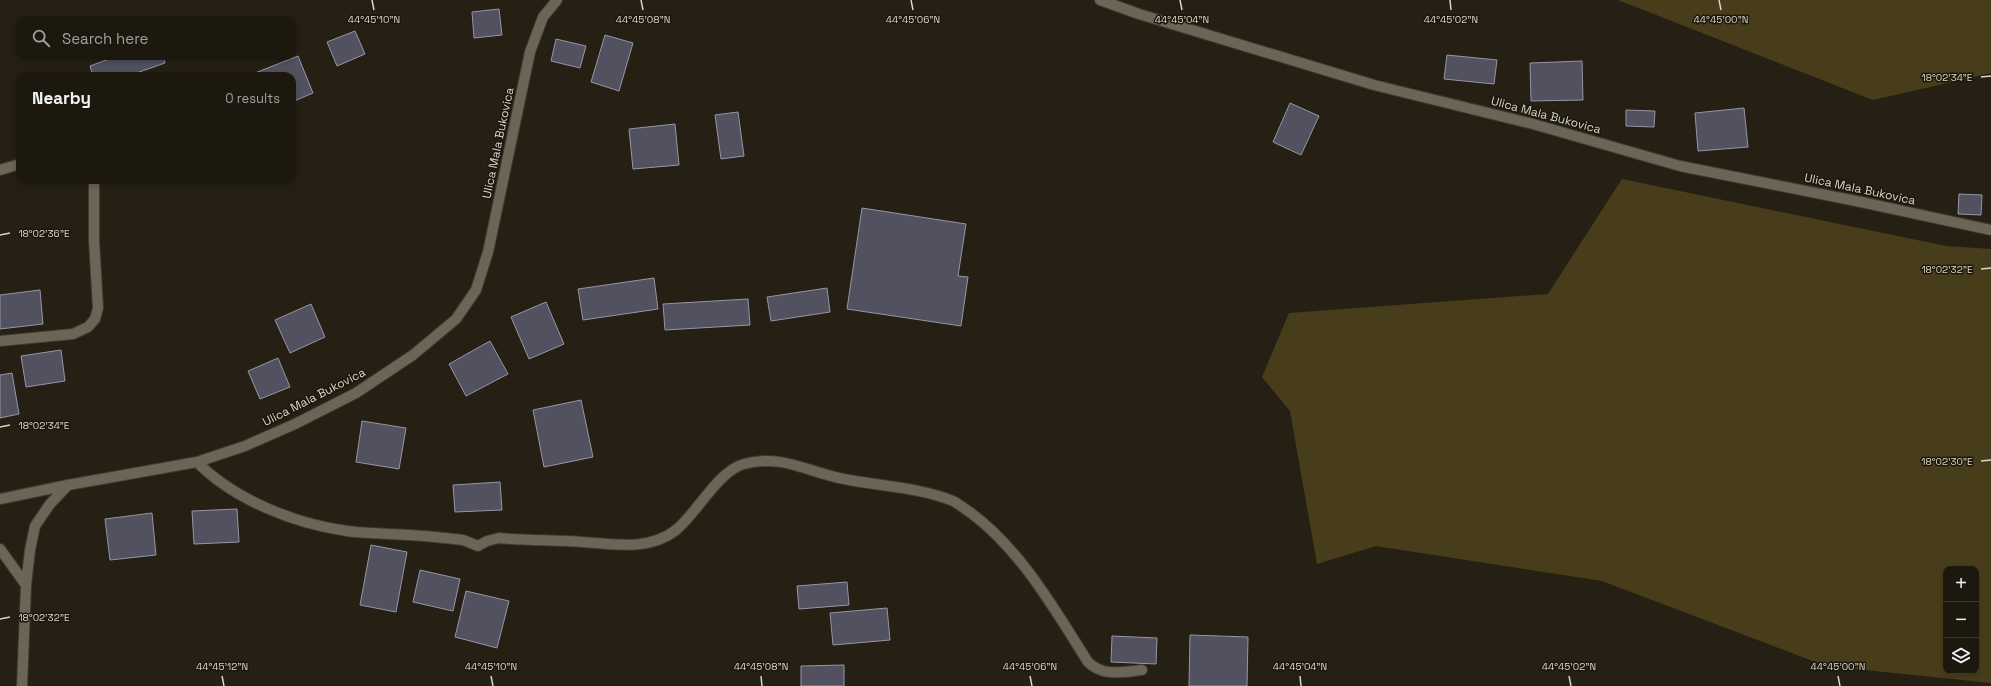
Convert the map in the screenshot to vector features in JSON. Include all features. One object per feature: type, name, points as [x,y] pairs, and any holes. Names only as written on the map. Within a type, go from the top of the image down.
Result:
[{"type":"street","name":"Ulica Mala Bukovica","points":[[0,499],[68,485],[197,462],[245,446],[295,424],[356,393],[413,355],[456,319],[476,290],[488,252],[530,52],[543,17],[557,0]]},
{"type":"street","name":"Ulica Mala Bukovica","points":[[1100,0],[1139,14],[1374,85],[1533,124],[1680,166],[1861,202],[1991,230]]},
{"type":"street","points":[[0,170],[16,165]]},
{"type":"street","points":[[0,341],[73,334],[88,326],[94,319],[98,308],[94,240],[94,184]]},
{"type":"street","points":[[197,462],[209,474],[234,492],[308,524],[348,532],[463,540],[478,546],[487,541],[499,538],[628,545],[654,542],[676,530],[729,471],[742,464],[760,461],[788,462],[837,478],[925,493],[955,502],[984,523],[1011,552],[1042,592],[1088,662],[1096,670],[1106,673],[1142,670]]},
{"type":"street","points":[[22,686],[26,585],[30,550],[35,526],[50,504],[68,485]]},
{"type":"street","points":[[0,548],[26,585]]},
{"type":"shaded area","points":[[1618,0],[1991,0],[1991,73],[1873,100]]},
{"type":"shaded area","points":[[1622,179],[1946,246],[1991,249],[1991,683],[1826,666],[1602,581],[1376,546],[1317,564],[1290,411],[1262,377],[1289,313],[1548,294]]},
{"type":"building","points":[[499,9],[502,35],[474,38],[472,12]]},
{"type":"building","points":[[355,31],[365,54],[337,66],[327,42]]},
{"type":"building","points":[[605,35],[633,43],[619,91],[591,82]]},
{"type":"building","points":[[556,39],[586,46],[580,68],[551,61]]},
{"type":"building","points":[[1447,55],[1497,60],[1494,84],[1444,79]]},
{"type":"building","points":[[298,56],[313,93],[296,100],[296,72],[258,72],[288,60],[296,60],[296,57]]},
{"type":"building","points":[[106,60],[164,60],[165,63],[139,72],[92,72],[90,66]]},
{"type":"building","points":[[1582,61],[1583,100],[1531,101],[1530,63]]},
{"type":"building","points":[[1290,103],[1319,116],[1301,155],[1273,142]]},
{"type":"building","points":[[1744,108],[1748,147],[1698,151],[1695,113]]},
{"type":"building","points":[[1626,110],[1655,111],[1654,127],[1626,126]]},
{"type":"building","points":[[738,112],[744,156],[721,159],[715,115]]},
{"type":"building","points":[[675,124],[679,165],[633,169],[629,129]]},
{"type":"building","points":[[1959,194],[1982,195],[1981,215],[1958,214]]},
{"type":"building","points":[[862,208],[966,224],[958,276],[968,277],[961,326],[847,309]]},
{"type":"building","points":[[654,278],[658,309],[583,320],[578,289]]},
{"type":"building","points":[[827,288],[830,312],[771,321],[767,297]]},
{"type":"building","points":[[40,290],[43,324],[0,329],[0,295]]},
{"type":"building","points":[[748,299],[750,325],[665,330],[663,304]]},
{"type":"building","points":[[546,302],[564,344],[529,359],[511,317]]},
{"type":"building","points":[[311,304],[325,337],[290,353],[275,320]]},
{"type":"building","points":[[490,341],[508,374],[466,396],[449,364]]},
{"type":"building","points":[[61,350],[65,381],[26,387],[21,356]]},
{"type":"building","points":[[278,358],[290,387],[260,399],[248,371]]},
{"type":"building","points":[[12,373],[19,414],[0,418],[0,375]]},
{"type":"building","points":[[581,400],[593,457],[544,467],[533,410]]},
{"type":"building","points":[[362,421],[406,428],[399,469],[356,462]]},
{"type":"building","points":[[500,482],[502,510],[455,512],[453,485]]},
{"type":"building","points":[[237,509],[239,542],[194,544],[192,511]]},
{"type":"building","points":[[152,513],[156,555],[110,560],[105,519]]},
{"type":"building","points":[[371,545],[407,552],[396,612],[360,605]]},
{"type":"building","points":[[420,570],[460,579],[453,611],[413,602]]},
{"type":"building","points":[[847,582],[849,605],[799,609],[797,586]]},
{"type":"building","points":[[466,591],[509,601],[497,648],[455,637]]},
{"type":"building","points":[[887,608],[890,640],[833,645],[830,613]]},
{"type":"building","points":[[1190,635],[1248,637],[1247,686],[1189,686]]},
{"type":"building","points":[[1112,636],[1157,638],[1156,664],[1111,662]]},
{"type":"building","points":[[844,665],[844,686],[801,686],[801,666]]}]
